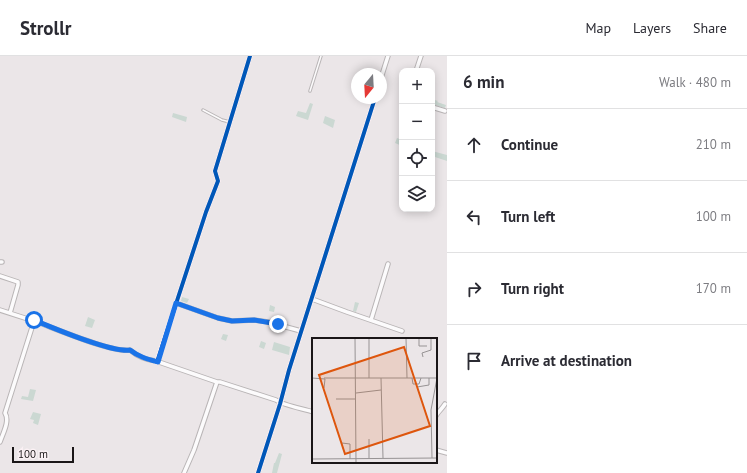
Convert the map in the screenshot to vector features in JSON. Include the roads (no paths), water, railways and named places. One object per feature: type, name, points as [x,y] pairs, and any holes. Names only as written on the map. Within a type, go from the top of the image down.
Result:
[{"type":"street","points":[[158,362],[206,212],[218,181],[215,171],[250,56]]},
{"type":"street","points":[[384,68],[388,56]]},
{"type":"street","points":[[417,68],[421,56]]},
{"type":"street","points":[[258,473],[301,331],[373,104]]},
{"type":"street","points":[[435,108],[445,111]]},
{"type":"street","points":[[371,320],[388,264]]},
{"type":"street","points":[[0,276],[18,282],[10,313]]},
{"type":"street","points":[[312,299],[402,331]]},
{"type":"street","points":[[176,303],[218,318],[232,321],[254,320],[268,322],[301,331]]},
{"type":"street","points":[[0,310],[34,320],[110,347],[123,351],[130,350],[135,355],[148,360],[276,400],[280,404],[312,412]]},
{"type":"street","points":[[0,442],[7,422],[7,416],[5,413],[34,320]]},
{"type":"street","points":[[184,473],[194,450],[217,382]]},
{"type":"street","points":[[437,413],[445,404]]},
{"type":"street","points":[[437,450],[447,453]]},
{"type":"lane","points":[[310,91],[321,56]]},
{"type":"lane","points":[[203,110],[222,120],[230,122]]}]
